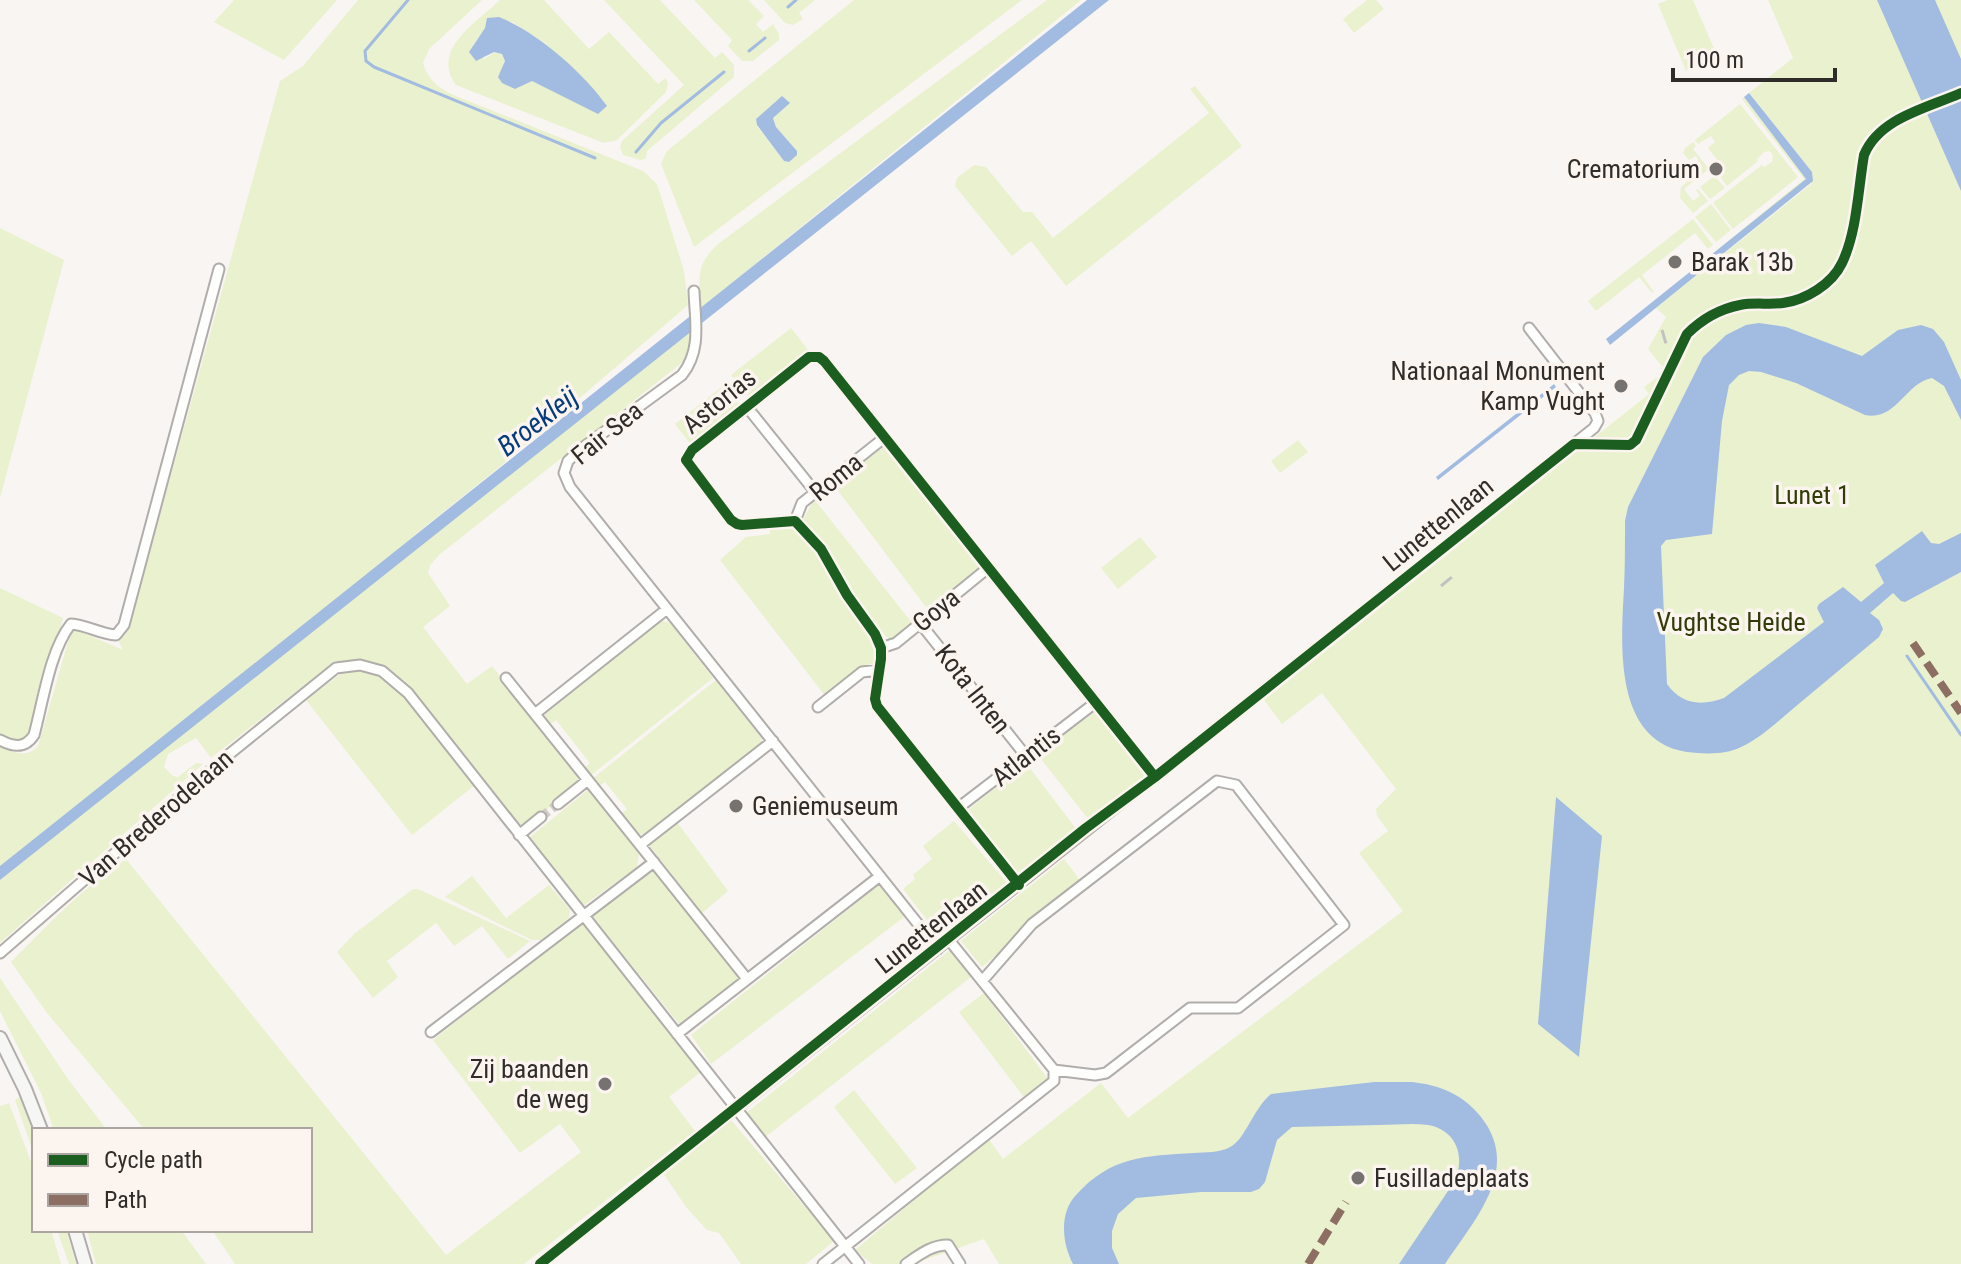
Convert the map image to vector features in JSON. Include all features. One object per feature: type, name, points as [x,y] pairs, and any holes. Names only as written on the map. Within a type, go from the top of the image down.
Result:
[{"type":"main road","points":[[0,1038],[40,1128]]},
{"type":"main road","points":[[76,1232],[85,1264]]},
{"type":"street","points":[[0,740],[19,746],[29,742],[34,735],[56,654],[71,624],[106,635],[116,635],[124,625],[219,269]]},
{"type":"street","name":"Fair Sea","points":[[667,609],[570,487],[564,473],[568,461],[581,449],[682,375],[694,357],[694,291]]},
{"type":"street","name":"Lunettenlaan","points":[[540,1264],[1594,428],[1598,421],[1595,413],[1529,328]]},
{"type":"street","name":"Astorias","points":[[795,521],[737,524],[686,460],[692,450],[809,357],[819,357],[1155,777]]},
{"type":"street","points":[[747,407],[816,493]]},
{"type":"street","name":"Roma","points":[[795,521],[802,503],[884,438]]},
{"type":"street","points":[[795,521],[821,549],[847,595],[875,634],[881,648],[875,699],[877,706],[1019,885]]},
{"type":"street","name":"Goya","points":[[881,648],[896,643],[988,568]]},
{"type":"street","points":[[536,713],[667,609],[938,949]]},
{"type":"street","name":"Kota Inten","points":[[920,623],[1026,756]]},
{"type":"street","name":"Van Brederodelaan","points":[[0,953],[336,668],[360,665],[382,671],[408,693],[859,1264]]},
{"type":"street","points":[[818,707],[862,672],[879,670]]},
{"type":"street","points":[[506,678],[747,979]]},
{"type":"street","name":"Atlantis","points":[[958,808],[1095,703]]},
{"type":"street","points":[[640,845],[773,741]]},
{"type":"street","points":[[558,804],[588,780]]},
{"type":"street","points":[[983,980],[1032,924],[1217,781],[1236,785],[1344,925],[1238,1008],[1190,1008],[1106,1073],[1095,1075],[1054,1070]]},
{"type":"street","points":[[519,835],[541,817]]},
{"type":"street","points":[[431,1032],[654,862]]},
{"type":"street","points":[[677,1034],[880,876]]},
{"type":"street","points":[[823,1264],[1054,1081],[1054,1070],[949,940]]},
{"type":"street","points":[[906,1264],[929,1249],[943,1245],[948,1245],[960,1264]]},
{"type":"green space","points":[[234,0],[337,0],[284,60],[214,22]]},
{"type":"green space","points":[[358,0],[482,0],[429,49],[423,63],[430,78],[451,94],[643,171],[657,184],[684,271],[688,305],[321,617],[692,324],[690,351],[684,361],[439,555],[430,565],[428,573],[450,606],[423,627],[467,684],[492,666],[578,775],[578,785],[520,830],[462,753],[408,689],[384,668],[368,662],[335,661],[211,758],[196,738],[168,754],[164,767],[173,776],[178,777],[196,763],[203,764],[0,943],[0,746],[25,753],[38,746],[72,628],[123,650],[118,640],[126,634],[130,623],[280,81],[303,66]]},
{"type":"green space","points":[[500,0],[544,0],[589,49],[609,32],[658,84],[665,78],[668,82],[666,92],[617,140],[604,143],[456,85],[449,72],[452,49],[469,27]],"holes":[[[512,22],[545,43],[558,56],[532,80],[515,89],[503,69],[505,61],[502,54],[495,52],[484,59],[473,45],[486,28]]]},
{"type":"green space","points":[[604,0],[660,0],[715,58],[722,52],[734,65],[734,77],[647,151],[646,158],[641,160],[623,155],[620,147],[622,141],[684,85]]},
{"type":"green space","points":[[694,0],[748,0],[764,16],[756,24],[763,32],[773,24],[779,40],[753,61],[742,61],[728,46],[732,40]]},
{"type":"green space","points":[[764,0],[815,0],[799,13],[803,19],[793,25],[785,23]]},
{"type":"green space","points":[[854,0],[1022,0],[694,247],[661,164],[667,151]],"holes":[[[789,103],[773,117],[776,127],[797,151],[789,162],[784,161],[757,126]]]},
{"type":"green space","points":[[1047,0],[1081,0],[701,308],[700,273],[705,259],[718,244]]},
{"type":"green space","points":[[1367,0],[1376,0],[1384,9],[1354,33],[1343,19]]},
{"type":"green space","points":[[1668,0],[1693,0],[1718,58],[1686,71],[1658,4]]},
{"type":"green space","name":"Vughtse Heide","points":[[1768,0],[1961,0],[1961,1264],[999,1264],[984,1239],[913,1264],[872,1264],[855,1250],[988,1138],[1003,1159],[1101,1083],[1128,1118],[1403,911],[1359,853],[1388,831],[1377,816],[1376,809],[1396,789],[1322,693],[1282,724],[1264,700],[1649,394],[1644,387],[1666,371],[1648,349],[1666,317],[1656,308],[1811,184],[1812,172],[1749,93],[1793,58]]},
{"type":"green space","points":[[1195,86],[1242,146],[1066,286],[1031,241],[1012,256],[955,186],[957,178],[974,165],[986,167],[1023,212],[1032,212],[1053,238],[1209,113],[1190,89]]},
{"type":"green space","points":[[1744,97],[1807,179],[1652,303],[1804,179],[1742,99]]},
{"type":"green space","points":[[1740,104],[1798,177],[1733,229],[1713,203],[1762,165],[1764,167],[1772,162],[1773,156],[1770,151],[1764,152],[1758,161],[1727,186],[1718,174],[1724,169],[1708,148],[1715,142],[1711,136],[1698,144],[1695,140]]},
{"type":"green space","points":[[1693,142],[1696,146],[1693,149],[1709,169],[1684,189],[1693,201],[1700,196],[1698,189],[1708,201],[1693,213],[1680,198],[1681,187],[1698,172],[1692,165],[1698,160],[1696,156],[1689,160],[1683,153]]},
{"type":"green space","points":[[1714,176],[1725,188],[1710,199],[1700,187]]},
{"type":"green space","points":[[1711,204],[1731,230],[1716,242],[1695,217]]},
{"type":"green space","points":[[1693,219],[1713,245],[1708,249],[1695,233],[1642,275],[1654,292],[1639,277],[1596,311],[1588,301]]},
{"type":"green space","points":[[0,228],[64,260],[0,498]]},
{"type":"green space","points":[[791,328],[809,351],[750,399],[731,375]]},
{"type":"green space","points":[[724,385],[742,407],[691,445],[675,424]]},
{"type":"green space","points":[[1298,440],[1308,452],[1280,473],[1271,461]]},
{"type":"green space","points":[[884,447],[979,565],[980,569],[929,611],[833,484]]},
{"type":"green space","points":[[814,499],[912,623],[890,641],[851,592],[825,549],[802,522]]},
{"type":"green space","points":[[770,526],[798,529],[815,547],[870,632],[877,649],[875,663],[865,666],[826,697],[720,560],[746,537],[770,534]]},
{"type":"green space","points":[[1140,537],[1157,557],[1118,589],[1101,568]]},
{"type":"green space","points":[[0,588],[63,618],[32,736],[19,743],[0,734]]},
{"type":"green space","points":[[658,620],[670,623],[713,678],[590,776],[584,768],[590,763],[556,720],[549,725],[545,710]]},
{"type":"green space","points":[[347,669],[372,672],[395,685],[475,785],[412,835],[306,700]]},
{"type":"green space","points":[[716,680],[761,737],[762,743],[649,835],[637,834],[621,814],[627,809],[605,782],[599,786],[592,779]]},
{"type":"green space","points":[[1095,712],[1145,776],[1089,820],[1037,754]]},
{"type":"green space","points":[[1026,763],[1077,830],[1019,876],[968,810]]},
{"type":"green space","points":[[589,789],[639,852],[637,867],[583,906],[530,837]]},
{"type":"green space","points":[[954,821],[1008,884],[941,938],[903,889],[915,879],[913,875],[932,859],[923,846]]},
{"type":"green space","points":[[677,822],[728,891],[702,913],[649,845]]},
{"type":"green space","points":[[126,859],[446,1255],[581,1152],[560,1124],[520,1153],[433,1040],[473,1008],[482,995],[580,920],[701,1072],[669,1097],[695,1131],[524,1264],[235,1264],[213,1232],[312,1232],[312,1128],[143,1128],[47,1013],[11,962],[80,894]]},
{"type":"green space","points":[[1064,859],[1083,884],[982,967],[961,941]]},
{"type":"green space","points":[[654,869],[742,978],[680,1025],[592,916]]},
{"type":"green space","points":[[472,876],[506,918],[549,885],[570,909],[569,918],[541,940],[532,940],[445,897]]},
{"type":"green space","points":[[879,885],[904,917],[711,1064],[691,1035]]},
{"type":"green space","points":[[413,889],[530,941],[508,959],[482,926],[454,946],[436,923],[387,961],[398,977],[373,998],[337,952],[354,934]]},
{"type":"green space","points":[[950,950],[971,977],[764,1138],[745,1114]]},
{"type":"green space","points":[[0,978],[68,1079],[105,1128],[53,1128],[41,1093],[0,1011]]},
{"type":"green space","points":[[984,993],[1048,1079],[1024,1097],[959,1012]]},
{"type":"green space","points":[[854,1090],[917,1168],[895,1184],[834,1107]]},
{"type":"green space","points":[[21,1096],[32,1130],[32,1148],[15,1100]]},
{"type":"green space","points":[[9,1103],[32,1165],[32,1232],[52,1232],[61,1264],[0,1264],[0,1106]]},
{"type":"green space","points":[[731,1120],[834,1241],[806,1264],[741,1264],[719,1233],[707,1230],[686,1207],[663,1173]]},
{"type":"green space","points":[[58,1232],[67,1232],[76,1264],[69,1264]]},
{"type":"green space","points":[[88,1232],[182,1232],[206,1264],[96,1264]]},
{"type":"water","points":[[1087,0],[1109,0],[0,880],[0,866]]},
{"type":"water","points":[[1877,0],[1935,0],[1961,59],[1961,191]]},
{"type":"water","points":[[499,17],[529,32],[558,54],[607,106],[598,114],[532,81],[515,89],[502,83],[498,77],[505,61],[502,54],[494,52],[476,61],[469,52],[485,28],[487,18]]},
{"type":"water","points":[[1749,93],[1812,172],[1813,181],[1610,345],[1606,339],[1806,179],[1744,97]]},
{"type":"water","points":[[782,96],[790,103],[773,118],[776,127],[797,151],[789,162],[784,161],[757,125],[756,119]]},
{"type":"water","points":[[1759,323],[1786,327],[1862,356],[1898,330],[1921,325],[1933,329],[1944,342],[1961,380],[1961,420],[1944,386],[1932,378],[1923,381],[1885,412],[1865,415],[1796,383],[1761,372],[1749,371],[1739,375],[1729,385],[1722,421],[1712,534],[1666,540],[1661,546],[1667,684],[1679,696],[1692,702],[1724,698],[1824,622],[1817,608],[1819,604],[1843,587],[1861,602],[1884,583],[1875,565],[1922,531],[1931,543],[1939,544],[1961,533],[1961,572],[1905,602],[1893,593],[1870,613],[1879,620],[1883,629],[1879,637],[1755,739],[1728,751],[1687,752],[1663,744],[1646,730],[1634,710],[1627,687],[1622,636],[1625,521],[1628,507],[1703,357],[1726,335],[1746,325]]},
{"type":"water","points":[[1554,384],[1556,387],[1438,480],[1436,477]]},
{"type":"water","points":[[1556,797],[1602,836],[1579,1057],[1538,1024]]},
{"type":"water","points":[[1374,1082],[1412,1082],[1441,1088],[1466,1102],[1481,1117],[1492,1136],[1497,1156],[1490,1193],[1445,1264],[1399,1264],[1454,1182],[1459,1164],[1456,1146],[1446,1133],[1428,1125],[1410,1124],[1292,1127],[1277,1140],[1265,1182],[1259,1189],[1251,1192],[1201,1192],[1136,1198],[1118,1214],[1112,1231],[1112,1248],[1119,1264],[1073,1264],[1065,1238],[1067,1210],[1076,1195],[1102,1172],[1144,1157],[1226,1149],[1240,1138],[1271,1094]]},
{"type":"pier","points":[[1961,89],[1961,97],[1923,114],[1921,107]]},
{"type":"waterway","points":[[408,0],[365,51],[366,61],[374,67],[595,158]]},
{"type":"waterway","points":[[788,7],[796,0]]},
{"type":"waterway","points":[[749,51],[765,38]]},
{"type":"waterway","points":[[636,152],[661,123],[724,72]]},
{"type":"waterway","points":[[1907,656],[1961,735]]},
{"type":"tunnel","points":[[541,817],[558,804]]},
{"type":"railway","points":[[1662,330],[1669,354]]},
{"type":"railway","points":[[1441,586],[1459,571]]},
{"type":"marked path","points":[[1913,643],[1961,713]]},
{"type":"marked path","points":[[1308,1264],[1346,1202]]},
{"type":"cycle path","points":[[540,1264],[1574,444],[1630,445],[1636,440],[1687,334],[1705,319],[1725,309],[1746,304],[1792,301],[1809,295],[1832,278],[1847,251],[1864,155],[1871,142],[1892,123],[1961,93]]},
{"type":"cycle path","points":[[1019,885],[877,706],[875,699],[881,648],[821,549],[795,521],[737,524],[686,460],[692,450],[809,357],[819,357],[824,361],[1155,777]]},
{"type":"place","name":"Crematorium","points":[[1716,169]]},
{"type":"place","name":"Barak 13b","points":[[1675,262]]},
{"type":"place","name":"Nationaal Monument Kamp Vught","points":[[1621,386]]},
{"type":"place","name":"Geniemuseum","points":[[736,806]]},
{"type":"place","name":"Zij baanden de weg","points":[[605,1084]]},
{"type":"place","name":"Fusilladeplaats","points":[[1358,1178]]},
{"type":"water label","name":"Broekleij","points":[[537,421]]},
{"type":"park label","name":"Lunet 1","points":[[1812,495]]}]
